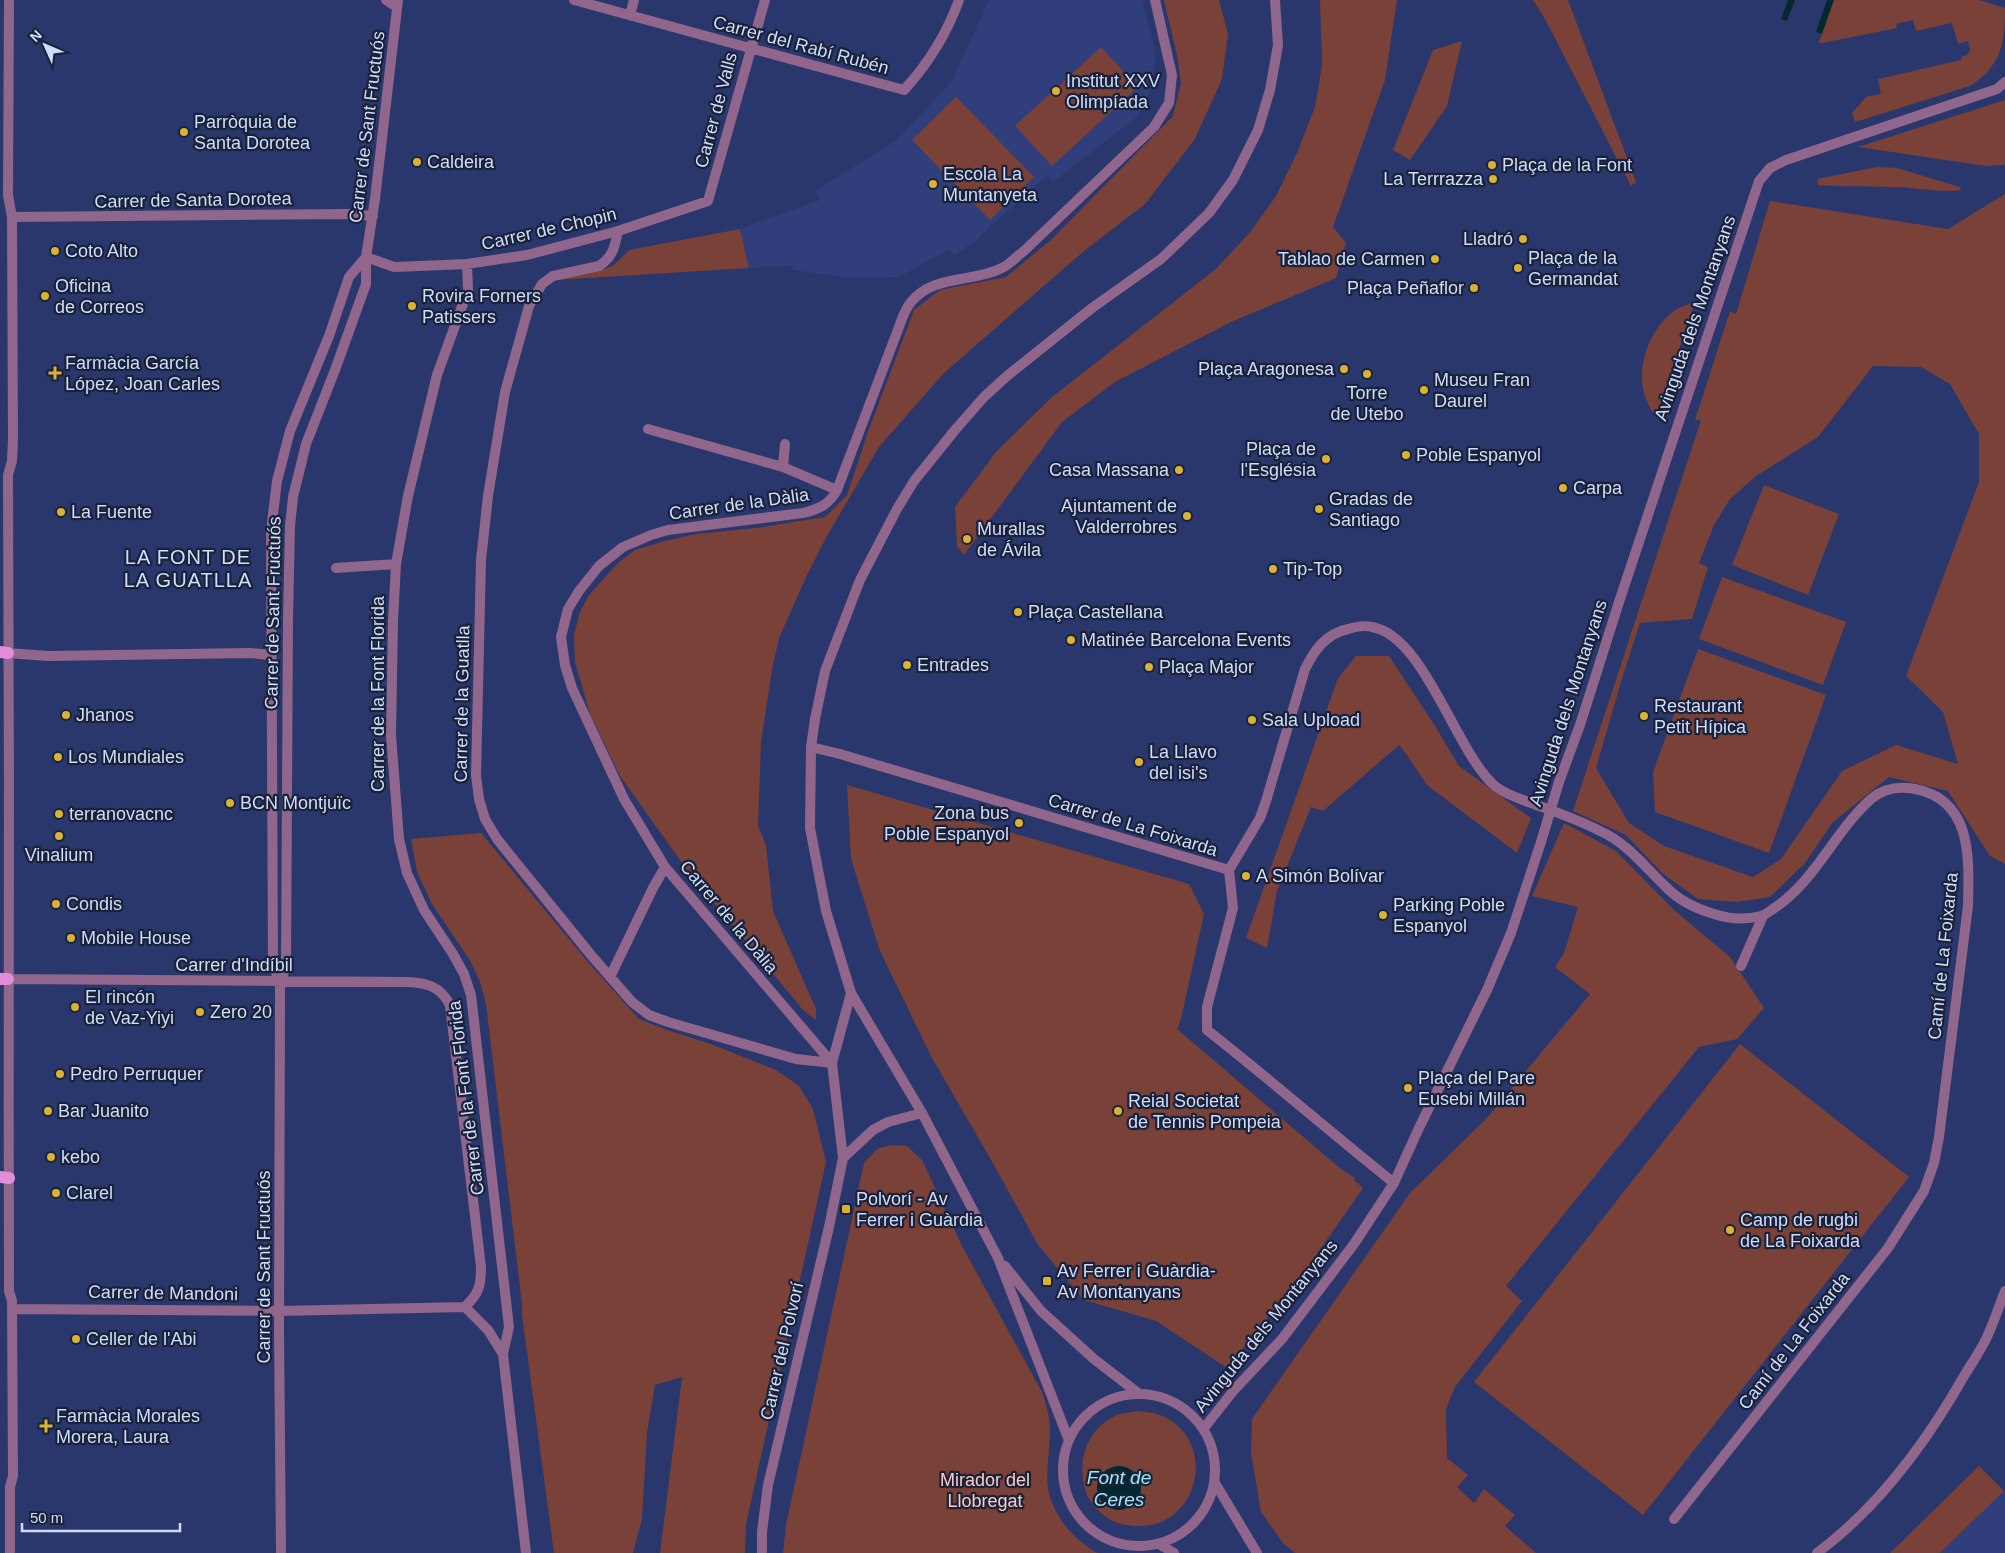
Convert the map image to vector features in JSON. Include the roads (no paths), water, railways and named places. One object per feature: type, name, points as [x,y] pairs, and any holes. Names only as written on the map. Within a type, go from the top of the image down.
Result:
[{"type":"street","points":[[9,0],[8,195],[12,217],[14,439],[12,461],[8,475],[4,653],[4,1178],[9,1291],[12,1309],[13,1476],[10,1487],[10,1553]]},
{"type":"street","points":[[386,0],[398,3]]},
{"type":"street","name":"Carrer del Rabí Rubén","points":[[574,0],[904,90],[922,70],[948,25],[959,0]]},
{"type":"street","points":[[630,15],[634,0]]},
{"type":"street","name":"Carrer de Valls","points":[[708,201],[750,47],[765,0]]},
{"type":"street","name":"Carrer de la Dàlia","points":[[832,1063],[665,867],[624,799],[572,688],[565,665],[561,637],[568,609],[599,566],[623,547],[636,541],[668,530],[818,510],[830,500],[837,490],[899,327],[910,303],[926,289],[946,282],[982,276],[1003,268],[1024,251],[1154,127],[1169,103],[1172,75],[1155,0]]},
{"type":"street","points":[[1068,1438],[998,1258],[922,1113],[851,993],[826,911],[810,828],[812,747],[815,719],[825,670],[847,611],[875,550],[914,481],[955,430],[1001,381],[1092,308],[1160,259],[1209,213],[1233,180],[1258,130],[1270,90],[1278,45],[1275,0]]},
{"type":"street","name":"Carrer de Sant Fructuós","points":[[281,1553],[279,1311],[280,982],[286,967],[290,526],[293,497],[306,444],[336,370],[366,284],[366,257],[373,216],[398,3]]},
{"type":"street","name":"Avinguda dels Montanyans","points":[[1204,1428],[1234,1390],[1282,1339],[1354,1244],[1394,1183],[1487,990],[1511,933],[1559,782],[1580,725],[1715,309],[1759,181],[1770,168],[1786,160],[1997,89],[2005,82]]},
{"type":"street","name":"Carrer de Chopin","points":[[366,257],[394,267],[467,264],[527,255],[618,231],[708,201]]},
{"type":"street","name":"Carrer de Santa Dorotea","points":[[12,217],[348,214],[373,216]]},
{"type":"street","name":"Carrer de la Guatlla","points":[[618,231],[614,251],[605,262],[599,266],[552,276],[537,291],[528,306],[505,392],[488,496],[481,560],[476,775],[479,799],[485,819],[496,839],[610,977],[632,1002],[649,1015],[796,1059],[832,1063]]},
{"type":"street","name":"Carrer de Sant Fructuós","points":[[280,982],[273,966],[271,531],[273,504],[290,431],[329,336],[349,277],[366,257]]},
{"type":"street","name":"Carrer de la Font Florida","points":[[467,264],[468,290],[434,384],[408,496],[396,564],[391,735],[395,806],[399,839],[407,873],[424,910],[464,974],[471,995],[509,1327],[503,1354],[526,1553]]},
{"type":"street","points":[[648,429],[783,467],[837,490]]},
{"type":"street","points":[[783,467],[785,444]]},
{"type":"street","points":[[336,568],[396,564]]},
{"type":"street","name":"Camí de La Foixarda","points":[[1229,870],[1260,818],[1305,669],[1312,654],[1322,642],[1336,632],[1355,627],[1372,626],[1389,634],[1416,662],[1436,692],[1483,773],[1495,786],[1508,794],[1569,817],[1613,837],[1640,859],[1667,889],[1684,901],[1704,911],[1725,918],[1742,919],[1763,916],[1789,899],[1805,882],[1856,814],[1872,798],[1888,788],[1903,787],[1921,790],[1939,796],[1950,805],[1959,821],[1967,845],[1969,871],[1968,906],[1939,1137],[1934,1164],[1924,1191],[1888,1248],[1674,1519]]},
{"type":"street","points":[[4,653],[48,656],[250,653],[272,655]]},
{"type":"street","name":"Carrer de La Foixarda","points":[[812,747],[1229,870],[1232,908],[1207,1008],[1207,1030],[1257,1069],[1329,1132],[1394,1183]]},
{"type":"street","points":[[610,977],[665,867]]},
{"type":"street","points":[[1741,966],[1763,916]]},
{"type":"street","name":"Carrer d'Indíbil","points":[[4,979],[423,983],[433,985],[440,990],[450,1005]]},
{"type":"street","name":"Carrer del Polvorí","points":[[762,1553],[762,1532],[768,1485],[829,1227],[843,1158],[832,1063],[851,993]]},
{"type":"street","name":"Carrer de la Font Florida","points":[[450,1005],[481,1267],[481,1283],[475,1297],[465,1307],[488,1330],[503,1354]]},
{"type":"street","points":[[843,1158],[879,1126],[922,1113]]},
{"type":"street","points":[[998,1258],[1040,1311],[1094,1359],[1138,1393]]},
{"type":"street","points":[[1817,1553],[1859,1517],[1901,1471],[1932,1429],[1987,1337],[2005,1291]]},
{"type":"street","name":"Carrer de Mandoni","points":[[12,1309],[279,1311],[465,1307]]},
{"type":"street","points":[[1138,1393],[1163,1397],[1186,1409],[1204,1428],[1212,1446],[1216,1464],[1214,1483],[1208,1504],[1195,1522],[1179,1536],[1159,1544],[1134,1547],[1110,1542],[1089,1529],[1073,1510],[1064,1487],[1062,1462],[1068,1438],[1080,1420],[1097,1406],[1116,1396],[1138,1393]]},
{"type":"street","points":[[1214,1483],[1256,1553]]},
{"type":"street","points":[[1159,1544],[1174,1553]]},
{"type":"water","points":[[1788,0],[1795,0],[1787,21],[1781,19]]},
{"type":"water","points":[[1827,0],[1834,0],[1822,34],[1816,32]]},
{"type":"water","name":"Font de Ceres","points":[[1119,1466],[1131,1470],[1137,1476],[1141,1488],[1137,1500],[1131,1506],[1119,1510],[1107,1506],[1101,1500],[1097,1488],[1101,1476],[1107,1470]]},
{"type":"place","name":"Institut XXV Olimpíada","points":[[1056,91]]},
{"type":"place","name":"Parròquia de Santa Dorotea","points":[[184,132]]},
{"type":"place","name":"Caldeira","points":[[417,162]]},
{"type":"place","name":"Plaça de la Font","points":[[1492,165]]},
{"type":"place","name":"La Terrrazza","points":[[1493,179]]},
{"type":"place","name":"Escola La Muntanyeta","points":[[933,184]]},
{"type":"place","name":"Lladró","points":[[1523,239]]},
{"type":"place","name":"Coto Alto","points":[[55,251]]},
{"type":"place","name":"Tablao de Carmen","points":[[1435,259]]},
{"type":"place","name":"Plaça de la Germandat","points":[[1518,268]]},
{"type":"place","name":"Plaça Peñaflor","points":[[1474,288]]},
{"type":"place","name":"Oficina de Correos","points":[[45,296]]},
{"type":"place","name":"Rovira Forners Patissers","points":[[412,306]]},
{"type":"place","name":"Plaça Aragonesa","points":[[1344,369]]},
{"type":"place","name":"Farmàcia García López, Joan Carles","points":[[55,373]]},
{"type":"place","name":"Torre de Utebo","points":[[1367,374]]},
{"type":"place","name":"Museu Fran Daurel","points":[[1424,390]]},
{"type":"place","name":"Poble Espanyol","points":[[1406,455]]},
{"type":"place","name":"Plaça de l'Església","points":[[1326,459]]},
{"type":"place","name":"Casa Massana","points":[[1179,470]]},
{"type":"place","name":"Carpa","points":[[1563,488]]},
{"type":"place","name":"Gradas de Santiago","points":[[1319,509]]},
{"type":"place","name":"La Fuente","points":[[61,512]]},
{"type":"place","name":"Ajuntament de Valderrobres","points":[[1187,516]]},
{"type":"place","name":"Murallas de Ávila","points":[[967,539]]},
{"type":"place","name":"Tip-Top","points":[[1273,569]]},
{"type":"place","name":"Plaça Castellana","points":[[1018,612]]},
{"type":"place","name":"Matinée Barcelona Events","points":[[1071,640]]},
{"type":"place","name":"Entrades","points":[[907,665]]},
{"type":"place","name":"Plaça Major","points":[[1149,667]]},
{"type":"place","name":"Jhanos","points":[[66,715]]},
{"type":"place","name":"Restaurant Petit Hípica","points":[[1644,716]]},
{"type":"place","name":"Sala Upload","points":[[1252,720]]},
{"type":"place","name":"Los Mundiales","points":[[58,757]]},
{"type":"place","name":"La Llavo del isi's","points":[[1139,762]]},
{"type":"place","name":"BCN Montjuïc","points":[[230,803]]},
{"type":"place","name":"terranovacnc","points":[[59,814]]},
{"type":"place","name":"Zona bus Poble Espanyol","points":[[1019,823]]},
{"type":"place","name":"Vinalium","points":[[59,836]]},
{"type":"place","name":"A Simón Bolívar","points":[[1246,876]]},
{"type":"place","name":"Condis","points":[[56,904]]},
{"type":"place","name":"Parking Poble Espanyol","points":[[1383,915]]},
{"type":"place","name":"Mobile House","points":[[71,938]]},
{"type":"place","name":"El rincón de Vaz-Yiyi","points":[[75,1007]]},
{"type":"place","name":"Zero 20","points":[[200,1012]]},
{"type":"place","name":"Pedro Perruquer","points":[[60,1074]]},
{"type":"place","name":"Plaça del Pare Eusebi Millán","points":[[1408,1088]]},
{"type":"place","name":"Bar Juanito","points":[[48,1111]]},
{"type":"place","name":"Reial Societat de Tennis Pompeia","points":[[1118,1111]]},
{"type":"place","name":"kebo","points":[[51,1157]]},
{"type":"place","name":"Clarel","points":[[56,1193]]},
{"type":"place","name":"Polvorí - Av Ferrer i Guàrdia","points":[[846,1209]]},
{"type":"place","name":"Camp de rugbi de La Foixarda","points":[[1730,1230]]},
{"type":"place","name":"Av Ferrer i Guàrdia- Av Montanyans","points":[[1047,1281]]},
{"type":"place","name":"Celler de l'Abi","points":[[76,1339]]},
{"type":"place","name":"Farmàcia Morales Morera, Laura","points":[[46,1426]]},
{"type":"district","name":"LA FONT DE LA GUATLLA","points":[[188,568]]},
{"type":"park label","name":"Mirador del Llobregat","points":[[985,1490]]}]
